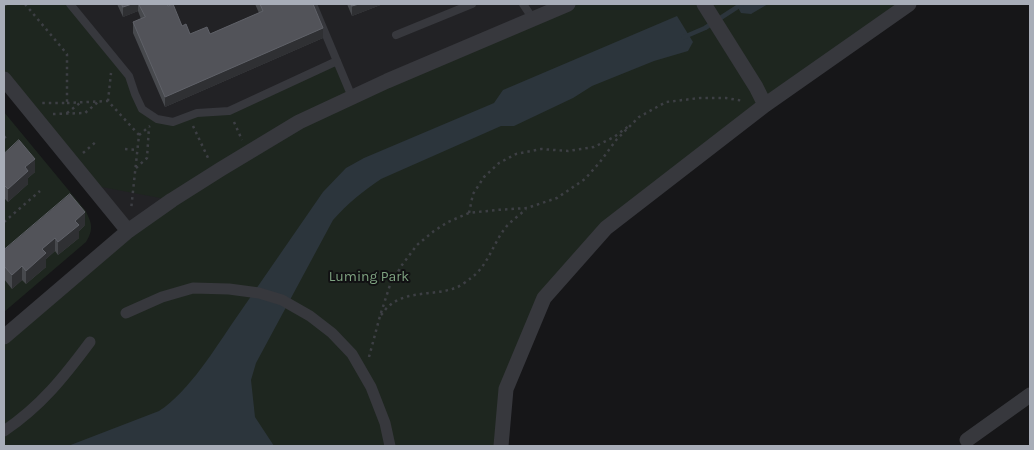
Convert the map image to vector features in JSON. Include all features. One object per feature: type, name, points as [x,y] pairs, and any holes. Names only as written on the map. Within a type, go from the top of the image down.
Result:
[{"type":"street","points":[[4,337],[128,231],[172,200],[299,122],[387,81],[568,4]]},
{"type":"street","points":[[704,4],[756,87],[765,105]]},
{"type":"street","points":[[500,446],[506,389],[544,298],[606,228],[765,105],[909,4]]},
{"type":"street","points":[[4,79],[128,231]]},
{"type":"street","points":[[126,313],[162,297],[194,288],[229,289],[259,293],[282,300],[310,316],[332,333],[352,354],[371,387],[385,423],[390,446]]},
{"type":"street","points":[[4,431],[40,402],[64,376],[90,342]]},
{"type":"street","points":[[965,444],[1030,395]]},
{"type":"lane","points":[[70,4],[128,76],[142,109],[158,119],[173,122],[197,113],[229,111],[337,61]]},
{"type":"lane","points":[[313,4],[352,97]]},
{"type":"lane","points":[[396,35],[472,4]]},
{"type":"lane","points":[[523,4],[533,19]]},
{"type":"path","points":[[4,5],[9,4]]},
{"type":"path","points":[[25,4],[67,54],[67,102]]},
{"type":"path","points":[[108,101],[113,56]]},
{"type":"path","points":[[469,213],[473,194],[484,177],[516,154],[541,149],[568,151],[594,147],[614,137],[639,118],[666,102],[700,98],[726,98],[765,105]]},
{"type":"path","points":[[28,109],[66,114],[84,113],[99,101]]},
{"type":"path","points":[[28,109],[67,102],[108,101],[140,135],[128,231]]},
{"type":"path","points":[[66,114],[81,102]]},
{"type":"path","points":[[229,111],[248,153]]},
{"type":"path","points":[[188,116],[215,173]]},
{"type":"path","points":[[367,379],[370,354],[390,285],[402,265],[417,246],[441,226],[469,213],[527,208],[557,198],[585,178],[618,139],[639,118]]},
{"type":"path","points":[[136,168],[147,158],[149,127]]},
{"type":"path","points":[[4,138],[9,134]]},
{"type":"path","points":[[125,149],[138,150]]},
{"type":"path","points":[[4,222],[40,191]]},
{"type":"path","points":[[380,316],[390,305],[403,297],[437,293],[457,288],[474,276],[507,227],[527,208]]},
{"type":"shaded area","points":[[4,4],[568,4],[128,231],[4,79]]},
{"type":"shaded area","points":[[736,4],[768,4],[751,14],[741,13]]},
{"type":"shaded area","points":[[677,16],[693,42],[688,51],[654,61],[592,86],[573,98],[514,126],[501,126],[381,179],[356,198],[333,220],[256,363],[251,380],[255,417],[274,446],[68,446],[159,411],[181,393],[211,355],[323,192],[346,168],[364,158],[494,103],[503,90]]},
{"type":"green space","name":"Luming Park","points":[[4,4],[70,4],[129,76],[142,109],[173,122],[197,113],[229,111],[337,61],[352,96],[568,4],[909,4],[606,228],[544,298],[506,389],[501,446],[4,446],[4,337],[171,200],[91,185],[4,79]]},
{"type":"green space","points":[[4,112],[85,210],[91,226],[86,242],[4,312]]},
{"type":"building","points":[[139,4],[167,4],[168,6],[173,4],[182,26],[186,24],[190,34],[207,27],[210,34],[263,11],[260,4],[313,4],[323,28],[165,97],[133,22],[145,17]]},
{"type":"building","points":[[19,140],[35,159],[25,167],[28,171],[8,189],[4,185],[4,154]]},
{"type":"building","points":[[70,194],[85,212],[75,221],[79,225],[58,242],[55,238],[42,249],[46,253],[26,271],[22,266],[12,275],[4,266],[4,250]]},
{"type":"waterway","points":[[684,37],[705,28],[742,4]]}]
